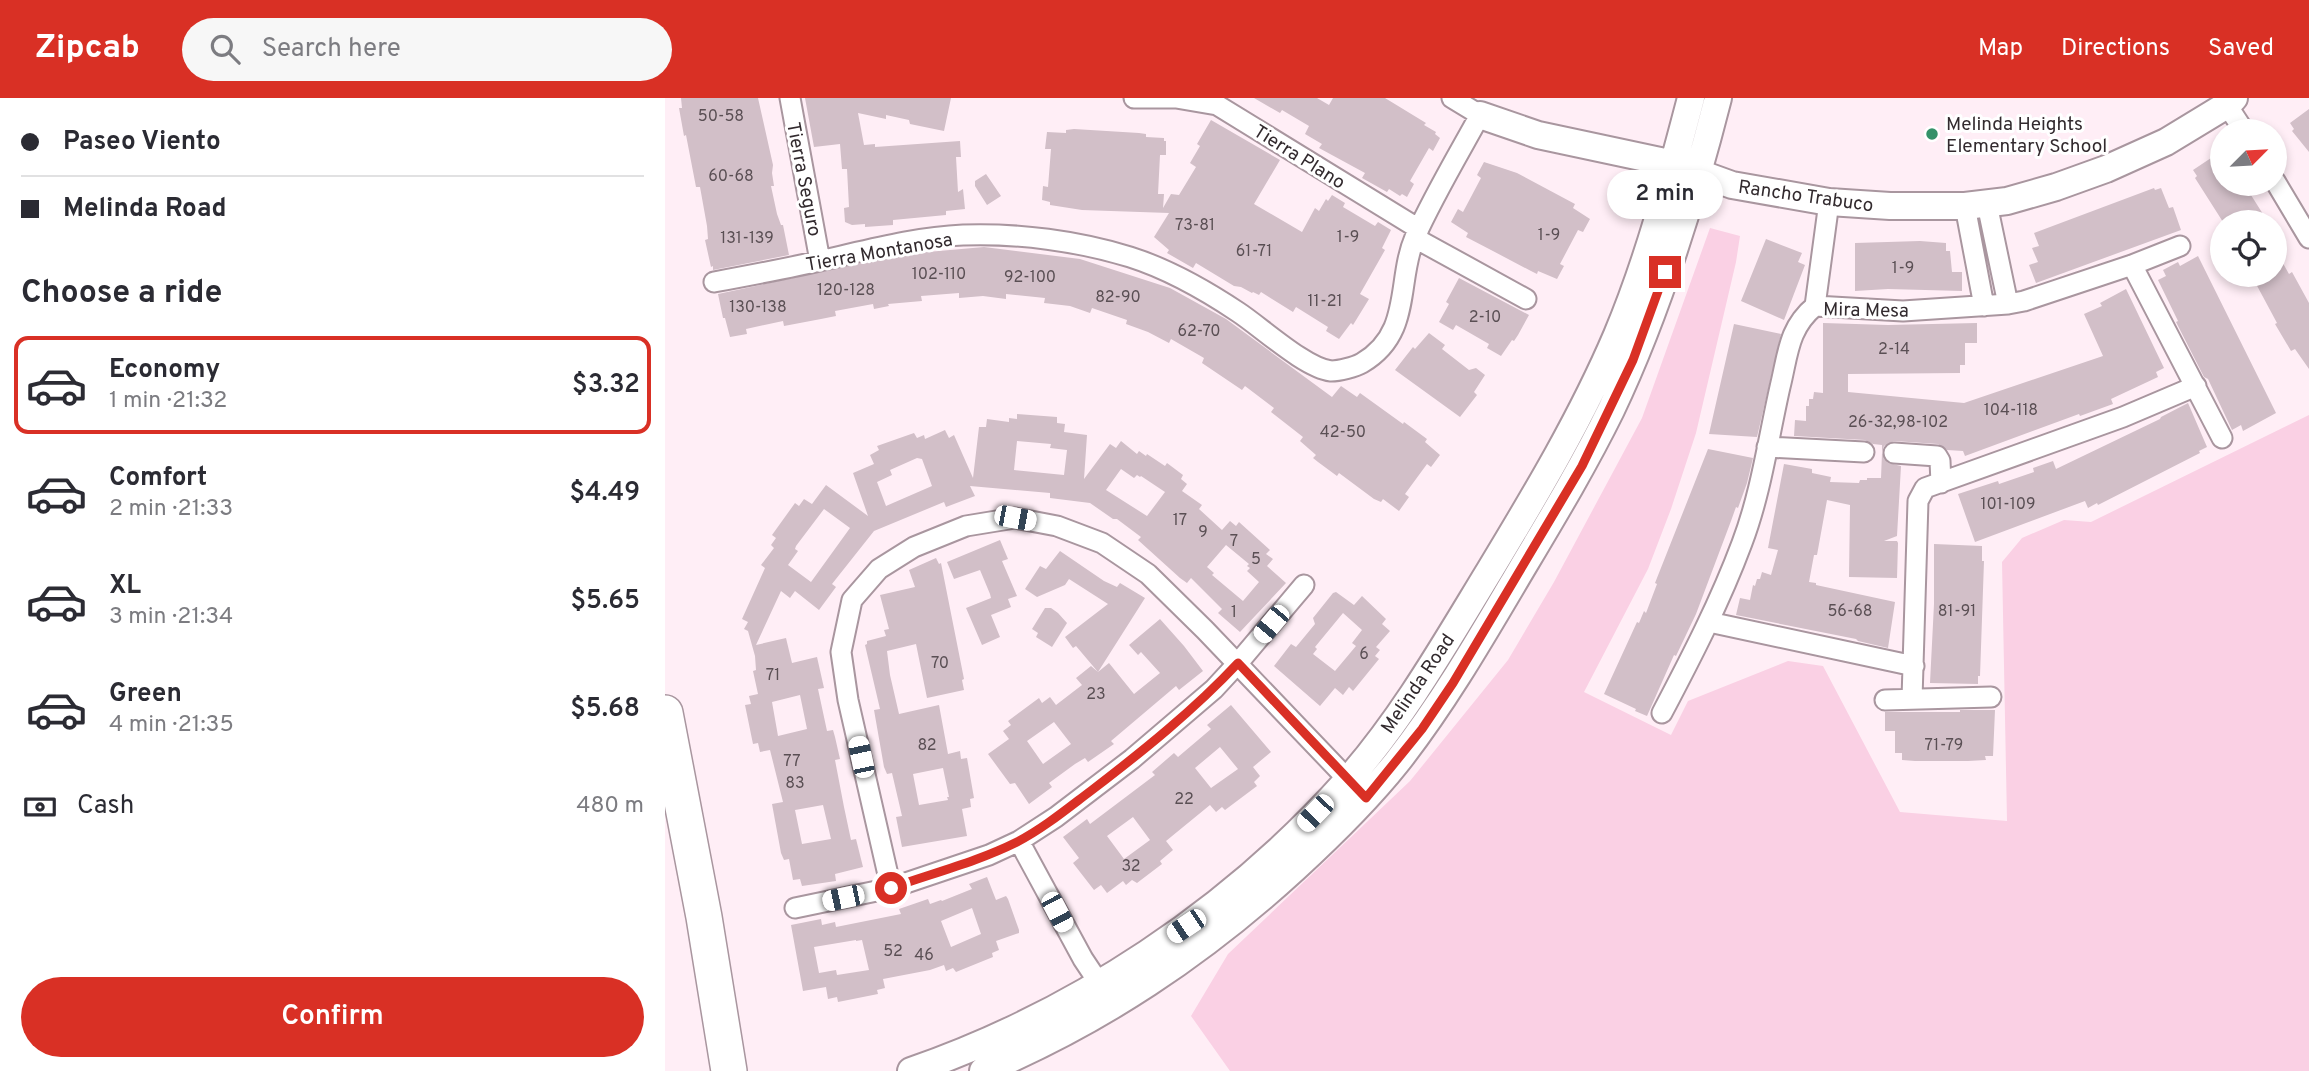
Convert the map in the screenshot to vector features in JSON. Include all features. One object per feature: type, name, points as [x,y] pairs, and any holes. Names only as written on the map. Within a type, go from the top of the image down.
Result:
[{"type":"highway","points":[[665,713],[704,917],[728,1066]]},
{"type":"main road","name":"Melinda Road","points":[[983,1071],[1107,995],[1229,926],[1324,841],[1357,789],[1396,718],[1429,669],[1546,477],[1574,424],[1630,299],[1674,164],[1691,98]]},
{"type":"main road","name":"Melinda Road","points":[[1357,789],[1422,729],[1453,683],[1582,466],[1610,411],[1649,321],[1699,174],[1718,98]]},
{"type":"main road","name":"Rancho Trabuco","points":[[1479,115],[1538,135],[1674,164],[1732,185],[1829,202],[1890,206],[1976,205],[2007,201],[2106,169],[2166,142],[2230,101]]},
{"type":"main road","name":"Melinda Road","points":[[911,1071],[1107,995]]},
{"type":"street","name":"Tierra Seguro","points":[[790,98],[820,261]]},
{"type":"street","name":"Tierra Plano","points":[[1134,98],[1176,98],[1217,105],[1417,234],[1526,299]]},
{"type":"street","name":"Rancho Trabuco","points":[[1452,98],[1479,115]]},
{"type":"street","points":[[2230,101],[2238,119]]},
{"type":"street","name":"Tierra Montanosa","points":[[714,282],[905,242],[963,236],[1028,237],[1130,257],[1186,280],[1239,312],[1309,363],[1332,371],[1358,365],[1374,355],[1393,330],[1403,299],[1407,261],[1417,234],[1479,115]]},
{"type":"street","points":[[2284,196],[2309,238]]},
{"type":"street","points":[[2292,208],[2309,197]]},
{"type":"street","points":[[1815,306],[1829,202]]},
{"type":"street","points":[[1976,205],[2008,304]]},
{"type":"street","points":[[1976,205],[1984,306]]},
{"type":"street","name":"Mira Mesa","points":[[1662,713],[1709,622],[1742,543],[1763,473],[1766,447],[1792,336],[1803,317],[1815,306],[1903,311],[2008,304],[2132,265],[2180,246]]},
{"type":"street","points":[[2132,265],[2222,438]]},
{"type":"street","points":[[1912,699],[1918,501],[1925,488],[2123,417],[2196,386]]},
{"type":"street","points":[[1766,447],[1864,452]]},
{"type":"street","points":[[1894,453],[1937,456],[1940,461],[1941,483]]},
{"type":"street","points":[[891,888],[848,700],[841,652],[852,600],[879,569],[914,547],[966,526],[1015,518],[1056,526],[1102,543],[1148,574],[1238,663],[1357,789]]},
{"type":"street","points":[[795,908],[891,888],[989,855],[1019,841],[1056,817],[1132,759],[1214,689],[1304,585]]},
{"type":"street","points":[[1709,622],[1914,666]]},
{"type":"street","points":[[1885,700],[1991,697]]},
{"type":"street","points":[[1019,841],[1083,959],[1107,995]]},
{"type":"shaded area","points":[[1710,228],[1740,236],[1696,433],[1648,569],[1584,692],[1671,735],[1688,701],[1788,661],[1823,666],[1900,812],[2007,821],[2002,562],[2022,538],[2064,520],[2091,522],[2309,415],[2309,1071],[1230,1071],[1191,1016],[1228,954],[1410,781],[1508,660],[1554,582],[1642,418]]},
{"type":"building","points":[[681,98],[758,98],[773,165],[774,186],[771,186],[789,255],[713,270],[705,240],[708,239],[707,226],[700,187],[696,187],[686,135],[684,136],[679,108],[682,108]]},
{"type":"building","points":[[805,98],[951,98],[944,131],[910,124],[909,120],[886,115],[886,119],[858,113],[864,145],[875,144],[875,147],[960,141],[961,157],[956,157],[958,192],[963,189],[965,209],[946,211],[946,215],[893,220],[893,225],[865,227],[865,224],[852,225],[845,222],[844,208],[849,207],[847,169],[842,169],[840,144],[814,147]]},
{"type":"building","points":[[1254,98],[1317,98],[1329,105],[1333,98],[1385,98],[1426,123],[1424,125],[1436,132],[1440,138],[1433,151],[1429,148],[1410,181],[1414,184],[1407,197],[1402,194],[1400,196],[1362,178],[1365,173],[1319,148],[1322,144],[1305,134],[1309,126]]},
{"type":"building","points":[[2309,109],[2309,152],[2292,131],[2294,129],[2290,123]]},
{"type":"building","points":[[1211,120],[1280,160],[1254,204],[1302,232],[1315,208],[1319,211],[1326,199],[1328,201],[1332,195],[1345,203],[1343,207],[1375,226],[1378,222],[1391,230],[1382,248],[1385,250],[1360,294],[1369,299],[1353,325],[1351,323],[1339,339],[1326,331],[1328,327],[1296,307],[1293,312],[1261,292],[1259,295],[1234,286],[1196,263],[1193,268],[1167,253],[1169,250],[1154,237],[1169,213],[1082,210],[1050,205],[1050,202],[1042,200],[1043,186],[1048,187],[1051,149],[1045,149],[1047,132],[1066,133],[1066,130],[1074,129],[1139,133],[1146,134],[1146,137],[1164,138],[1166,155],[1160,155],[1158,194],[1164,194],[1163,208],[1171,194],[1179,195],[1196,167],[1190,163]]},
{"type":"building","points":[[2210,159],[2210,196],[2252,196],[2260,210],[2215,210],[2195,178],[2197,176],[2193,170]]},
{"type":"building","points":[[1484,162],[1517,173],[1575,204],[1573,208],[1590,219],[1583,232],[1578,230],[1560,264],[1564,266],[1557,279],[1538,271],[1537,274],[1466,237],[1468,233],[1451,222],[1458,209],[1463,212],[1481,178],[1477,175]]},
{"type":"building","points":[[986,174],[1001,196],[987,205],[975,186],[975,181]]},
{"type":"building","points":[[2154,188],[2161,188],[2169,208],[2173,207],[2181,230],[2036,283],[2029,265],[2038,262],[2032,248],[2039,246],[2034,233]]},
{"type":"building","points":[[1766,239],[1802,253],[1798,262],[1805,265],[1784,320],[1741,301]]},
{"type":"building","points":[[1855,243],[1946,243],[1946,251],[1950,251],[1952,272],[1962,272],[1962,291],[1855,291]]},
{"type":"building","points":[[984,247],[1080,259],[1170,288],[1226,319],[1332,397],[1341,386],[1357,397],[1360,393],[1427,439],[1425,442],[1440,455],[1431,467],[1427,464],[1405,494],[1409,497],[1399,511],[1383,499],[1381,502],[1374,499],[1339,473],[1337,476],[1318,462],[1313,458],[1316,455],[1300,441],[1303,437],[1271,412],[1274,408],[1245,386],[1242,390],[1202,363],[1204,358],[1171,339],[1169,343],[1126,324],[1127,320],[1092,308],[1090,313],[1070,306],[1044,303],[1045,298],[1006,294],[1006,299],[983,296],[959,298],[959,293],[921,296],[922,301],[888,304],[889,306],[874,309],[873,304],[835,311],[836,316],[784,326],[783,321],[746,329],[747,334],[730,337],[723,318],[718,294],[905,254]]},
{"type":"building","points":[[2198,256],[2210,280],[2210,287],[2213,287],[2276,413],[2243,431],[2241,425],[2232,430],[2208,379],[2204,377],[2176,322],[2178,321],[2158,280],[2166,276],[2163,270],[2178,262],[2180,266]]},
{"type":"building","points":[[2287,270],[2289,274],[2292,272],[2309,303],[2309,369],[2295,349],[2291,351],[2275,324],[2277,323],[2258,287],[2287,287]]},
{"type":"building","points":[[1459,278],[1529,315],[1514,341],[1512,340],[1501,356],[1487,348],[1489,344],[1456,325],[1453,330],[1439,322]]},
{"type":"building","points":[[2126,289],[2164,368],[2156,372],[2158,377],[2111,399],[2113,404],[1965,456],[1963,451],[1947,450],[1938,444],[1894,441],[1884,446],[1882,452],[1882,445],[1865,440],[1794,436],[1795,420],[1806,421],[1809,399],[1813,399],[1814,392],[1823,393],[1823,323],[1977,323],[1977,343],[1965,343],[1965,365],[1960,365],[1960,373],[1848,374],[1848,392],[1964,403],[2103,356],[2084,314],[2102,306],[2100,303]]},
{"type":"building","points":[[1734,324],[1781,334],[1757,437],[1709,434]]},
{"type":"building","points":[[1429,333],[1445,345],[1442,349],[1469,370],[1476,368],[1485,375],[1474,392],[1477,395],[1460,417],[1395,370],[1413,347],[1415,349]]},
{"type":"building","points":[[2188,403],[2207,447],[2199,451],[2200,453],[2098,505],[2097,503],[2088,508],[2085,501],[1975,542],[1958,494],[2034,472],[2033,468],[2053,461],[2056,469]]},
{"type":"building","points":[[1017,414],[1057,417],[1057,423],[1065,424],[1064,432],[1087,435],[1084,479],[1110,444],[1116,448],[1121,441],[1137,454],[1139,451],[1146,456],[1147,454],[1165,466],[1167,463],[1183,475],[1181,479],[1187,484],[1182,491],[1202,505],[1199,509],[1222,530],[1230,521],[1236,526],[1239,522],[1270,550],[1266,554],[1273,559],[1267,566],[1286,583],[1240,632],[1218,613],[1222,609],[1191,578],[1187,583],[1180,578],[1138,540],[1141,537],[1117,519],[1090,503],[1050,498],[1050,493],[970,486],[975,496],[946,507],[944,502],[874,531],[832,584],[836,587],[819,610],[795,591],[790,598],[781,591],[756,645],[786,638],[792,663],[817,657],[824,688],[818,689],[827,731],[833,730],[835,737],[840,759],[835,760],[851,840],[856,839],[863,867],[835,874],[836,881],[802,886],[800,879],[793,880],[789,859],[784,860],[781,853],[772,804],[783,802],[770,750],[760,752],[758,743],[753,744],[745,705],[751,704],[749,696],[758,694],[753,671],[756,670],[755,656],[748,631],[744,629],[748,622],[742,619],[765,568],[761,565],[774,548],[771,545],[776,538],[772,535],[795,503],[799,506],[804,499],[812,504],[826,485],[868,516],[853,473],[874,464],[870,455],[879,450],[877,446],[914,433],[917,438],[924,435],[925,439],[945,430],[949,438],[954,435],[973,478],[979,427],[986,427],[987,419],[1009,422],[1009,418],[1017,419]],"holes":[[[1017,441],[1051,444],[1050,448],[1067,450],[1064,475],[1014,470]],[[917,458],[922,459],[932,486],[886,506],[877,482],[892,475],[890,470]],[[1121,469],[1134,478],[1141,476],[1165,492],[1147,516],[1106,490]],[[824,509],[850,528],[811,582],[788,565],[798,551],[795,549]],[[1226,545],[1249,564],[1247,571],[1259,582],[1243,601],[1212,575],[1214,573],[1207,567]],[[800,695],[807,729],[778,736],[772,702]],[[823,805],[831,839],[802,844],[795,810]]]},
{"type":"building","points":[[1708,449],[1753,458],[1738,508],[1736,507],[1696,614],[1647,716],[1604,694],[1637,622],[1639,623],[1644,611],[1646,613],[1657,584],[1655,583]]},
{"type":"building","points":[[1882,453],[1888,463],[1901,466],[1897,536],[1884,541],[1898,543],[1897,578],[1849,577],[1850,505],[1827,500],[1809,582],[1895,602],[1888,648],[1736,615],[1740,598],[1750,600],[1753,585],[1760,579],[1762,572],[1771,575],[1778,550],[1768,548],[1784,464],[1812,469],[1812,473],[1831,477],[1830,482],[1859,483],[1867,478],[1881,478]]},
{"type":"building","points":[[1000,540],[1008,559],[1002,561],[1017,596],[1008,599],[1011,607],[991,615],[1000,637],[982,645],[966,608],[991,598],[980,570],[954,579],[947,562]]},
{"type":"building","points":[[1934,544],[1982,546],[1984,561],[1978,684],[1930,683]]},
{"type":"building","points":[[1060,551],[1104,581],[1117,587],[1120,583],[1145,598],[1098,672],[1065,637],[1108,604],[1069,579],[1065,585],[1037,597],[1025,589],[1040,566],[1046,569]]},
{"type":"building","points":[[936,558],[939,564],[941,563],[964,690],[927,698],[916,644],[887,651],[899,714],[939,705],[948,754],[960,751],[961,759],[967,758],[974,798],[970,799],[971,807],[962,809],[967,836],[902,847],[896,817],[902,816],[892,773],[887,774],[884,767],[874,710],[880,709],[865,645],[867,641],[886,636],[884,630],[889,629],[880,595],[915,587],[909,570]],"holes":[[[943,768],[948,800],[919,805],[913,774]]]},
{"type":"building","points":[[1336,592],[1354,605],[1362,596],[1386,619],[1382,624],[1390,631],[1376,647],[1380,650],[1375,656],[1379,659],[1353,691],[1349,687],[1343,695],[1335,688],[1320,706],[1274,666],[1291,644],[1296,647],[1315,624],[1313,618]],"holes":[[[1343,613],[1362,630],[1352,643],[1356,646],[1335,671],[1313,654],[1317,649],[1315,647]]]},
{"type":"building","points":[[1045,608],[1051,608],[1067,623],[1052,647],[1036,637],[1038,633],[1032,629]]},
{"type":"building","points":[[1160,619],[1203,671],[1179,690],[1176,686],[1111,741],[1114,744],[1088,762],[1085,758],[1075,764],[1049,783],[1052,787],[1029,804],[1015,783],[1010,784],[988,754],[1009,739],[1003,731],[1011,725],[1008,721],[1039,698],[1042,703],[1050,697],[1056,705],[1082,685],[1076,678],[1091,666],[1098,672],[1109,663],[1134,694],[1160,673],[1141,652],[1138,655],[1129,645]],"holes":[[[1054,722],[1071,744],[1043,764],[1027,741]]]},
{"type":"building","points":[[1231,705],[1271,752],[1253,767],[1260,776],[1254,782],[1257,786],[1225,810],[1222,807],[1216,812],[1210,805],[1166,841],[1173,850],[1160,861],[1162,864],[1137,883],[1132,880],[1126,885],[1123,881],[1107,893],[1101,885],[1094,890],[1073,863],[1079,858],[1063,837],[1087,819],[1090,824],[1155,775],[1152,772],[1174,753],[1178,757],[1211,729],[1207,725]],"holes":[[[1220,747],[1238,769],[1211,788],[1195,768]],[[1133,817],[1150,840],[1124,859],[1107,836]]]},
{"type":"building","points":[[1995,710],[1993,756],[1985,756],[1986,760],[1915,761],[1902,760],[1902,753],[1895,753],[1895,731],[1885,731],[1885,712]]},
{"type":"building","points":[[987,877],[996,900],[1006,896],[1008,899],[1019,930],[1019,933],[996,941],[999,950],[992,953],[993,957],[956,972],[953,968],[946,971],[944,965],[883,979],[885,988],[877,990],[878,994],[838,1002],[837,997],[828,999],[826,987],[803,991],[791,925],[821,919],[822,925],[835,922],[836,927],[901,914],[899,909],[928,899],[930,904],[942,901],[972,889],[969,884]],"holes":[[[972,908],[981,934],[951,947],[941,921]],[[862,940],[869,970],[837,975],[836,970],[819,973],[814,947]]]},
{"type":"place","name":"Melinda Heights Elementary School","points":[[1932,134]]},
{"type":"route","points":[[891,888],[989,855],[1019,841],[1056,817],[1132,759],[1214,689],[1238,663],[1366,798],[1396,764],[1453,683],[1582,466],[1633,360],[1665,272]]}]
